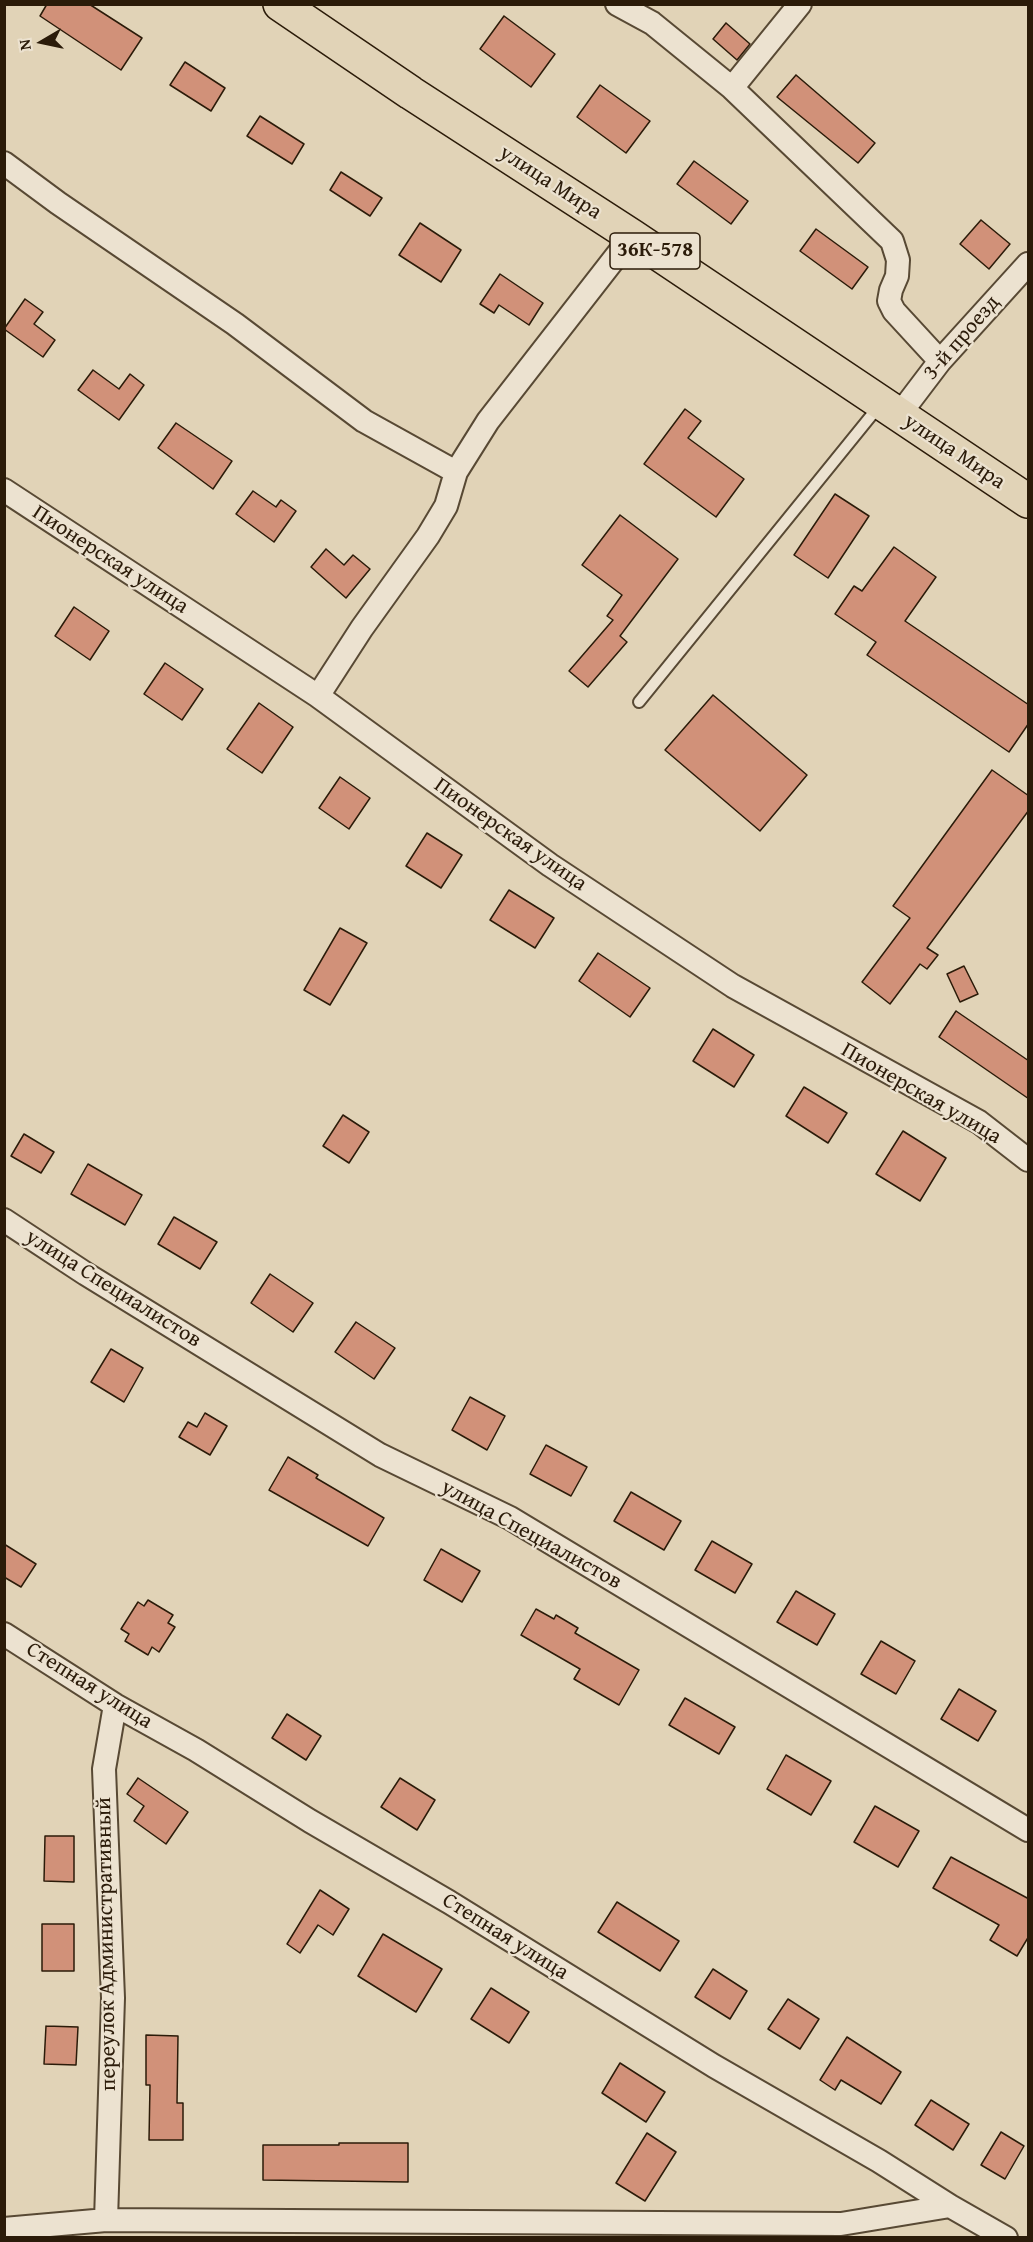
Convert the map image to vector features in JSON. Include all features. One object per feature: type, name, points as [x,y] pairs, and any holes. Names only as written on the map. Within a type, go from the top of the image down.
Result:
[{"type":"main road","name":"улица Мира","points":[[280,4],[1029,501]]},
{"type":"street","points":[[617,4],[652,23],[732,88],[892,241],[898,260],[897,276],[889,301],[894,311],[940,361]]},
{"type":"street","points":[[732,88],[800,4]]},
{"type":"street","points":[[4,163],[58,203],[235,324],[364,421],[456,472]]},
{"type":"street","points":[[318,696],[447,506],[456,472],[488,421],[632,236]]},
{"type":"street","name":"3-й проезд","points":[[890,409],[940,361],[1029,264]]},
{"type":"street","name":"Пионерская улица","points":[[4,490],[318,696],[550,866],[733,986],[979,1122],[1029,1160]]},
{"type":"street","name":"улица Специалистов","points":[[4,1220],[86,1274],[380,1455],[510,1518],[1029,1830]]},
{"type":"street","name":"Степная улица","points":[[4,1634],[115,1705],[196,1750],[310,1821],[449,1902],[714,2066],[879,2161],[1006,2238]]},
{"type":"street","name":"переулок Административный","points":[[106,2220],[113,1998],[104,1770],[115,1705]]},
{"type":"street","points":[[4,2229],[106,2220],[841,2224],[950,2206]]},
{"type":"lane","points":[[639,702],[890,409]]},
{"type":"building","points":[[47,4],[89,4],[142,38],[121,70],[40,16]]},
{"type":"building","points":[[504,16],[555,54],[531,87],[480,49]]},
{"type":"building","points":[[726,23],[750,44],[737,60],[713,39]]},
{"type":"building","points":[[185,62],[225,88],[211,111],[170,85]]},
{"type":"building","points":[[796,75],[875,143],[858,163],[777,97]]},
{"type":"building","points":[[600,85],[650,121],[626,153],[577,117]]},
{"type":"building","points":[[260,116],[304,144],[292,164],[247,136]]},
{"type":"building","points":[[694,161],[748,201],[731,224],[677,184]]},
{"type":"building","points":[[341,172],[382,198],[370,216],[330,190]]},
{"type":"building","points":[[981,220],[1010,244],[989,269],[960,244]]},
{"type":"building","points":[[420,223],[461,250],[441,282],[399,255]]},
{"type":"building","points":[[816,229],[868,267],[852,289],[800,251]]},
{"type":"building","points":[[500,274],[543,303],[529,325],[499,305],[494,313],[480,304]]},
{"type":"building","points":[[25,299],[43,312],[34,324],[55,340],[43,357],[4,329]]},
{"type":"building","points":[[93,370],[119,389],[130,374],[144,385],[119,420],[78,390]]},
{"type":"building","points":[[685,409],[701,421],[688,438],[744,479],[716,517],[644,464]]},
{"type":"building","points":[[176,423],[232,461],[213,489],[158,448]]},
{"type":"building","points":[[253,491],[276,507],[281,500],[296,511],[274,542],[236,514]]},
{"type":"building","points":[[835,494],[869,516],[828,578],[794,555]]},
{"type":"building","points":[[620,515],[678,559],[620,636],[627,642],[588,687],[569,671],[613,620],[607,616],[622,595],[582,565]]},
{"type":"building","points":[[894,547],[936,577],[905,621],[1029,705],[1029,723],[1009,752],[867,655],[876,642],[835,614],[854,586],[862,591]]},
{"type":"building","points":[[326,549],[344,565],[353,555],[370,569],[346,598],[311,567]]},
{"type":"building","points":[[74,607],[109,631],[90,660],[55,636]]},
{"type":"building","points":[[165,663],[203,689],[182,720],[144,694]]},
{"type":"building","points":[[713,695],[807,775],[760,831],[665,750]]},
{"type":"building","points":[[259,703],[293,727],[262,773],[227,749]]},
{"type":"building","points":[[992,770],[1029,796],[1029,810],[927,948],[938,955],[927,969],[920,964],[890,1004],[862,982],[910,918],[893,906]]},
{"type":"building","points":[[340,777],[370,798],[349,829],[319,808]]},
{"type":"building","points":[[427,833],[462,855],[441,888],[406,866]]},
{"type":"building","points":[[509,890],[554,918],[535,948],[490,920]]},
{"type":"building","points":[[340,928],[367,943],[330,1005],[304,990]]},
{"type":"building","points":[[598,953],[650,988],[630,1017],[579,981]]},
{"type":"building","points":[[964,966],[978,994],[960,1002],[947,974]]},
{"type":"building","points":[[956,1011],[1029,1061],[1029,1099],[939,1037]]},
{"type":"building","points":[[713,1029],[754,1055],[734,1087],[693,1061]]},
{"type":"building","points":[[804,1087],[847,1113],[828,1143],[786,1116]]},
{"type":"building","points":[[343,1115],[369,1132],[349,1163],[323,1146]]},
{"type":"building","points":[[903,1131],[946,1158],[920,1201],[876,1174]]},
{"type":"building","points":[[24,1134],[54,1152],[41,1173],[11,1156]]},
{"type":"building","points":[[88,1164],[142,1195],[125,1225],[71,1194]]},
{"type":"building","points":[[174,1217],[217,1242],[200,1269],[158,1244]]},
{"type":"building","points":[[270,1274],[313,1303],[293,1332],[251,1303]]},
{"type":"building","points":[[356,1322],[395,1348],[374,1379],[335,1352]]},
{"type":"building","points":[[111,1349],[143,1368],[124,1402],[91,1382]]},
{"type":"building","points":[[470,1397],[505,1416],[487,1450],[452,1430]]},
{"type":"building","points":[[205,1413],[227,1426],[210,1455],[179,1437],[188,1422],[197,1427]]},
{"type":"building","points":[[546,1445],[587,1467],[571,1496],[530,1474]]},
{"type":"building","points":[[288,1457],[318,1475],[316,1478],[384,1518],[368,1546],[269,1490]]},
{"type":"building","points":[[631,1492],[681,1521],[664,1550],[614,1521]]},
{"type":"building","points":[[712,1541],[752,1564],[735,1593],[695,1570]]},
{"type":"building","points":[[4,1544],[36,1564],[21,1587],[4,1577]]},
{"type":"building","points":[[441,1549],[480,1571],[462,1602],[424,1580]]},
{"type":"building","points":[[796,1591],[835,1614],[817,1645],[777,1622]]},
{"type":"building","points":[[148,1600],[173,1615],[168,1623],[175,1627],[159,1652],[152,1647],[148,1655],[125,1641],[129,1634],[121,1629],[138,1602],[144,1606]]},
{"type":"building","points":[[536,1609],[554,1619],[556,1615],[578,1628],[575,1633],[639,1670],[619,1705],[574,1679],[580,1669],[521,1635]]},
{"type":"building","points":[[881,1641],[915,1661],[896,1694],[861,1674]]},
{"type":"building","points":[[959,1689],[996,1711],[978,1741],[941,1719]]},
{"type":"building","points":[[685,1698],[735,1727],[719,1754],[669,1725]]},
{"type":"building","points":[[287,1714],[321,1736],[306,1760],[272,1738]]},
{"type":"building","points":[[786,1755],[831,1781],[811,1815],[767,1789]]},
{"type":"building","points":[[138,1778],[188,1812],[166,1844],[134,1821],[144,1806],[127,1794]]},
{"type":"building","points":[[400,1778],[435,1800],[417,1830],[381,1807]]},
{"type":"building","points":[[875,1806],[919,1831],[898,1867],[854,1842]]},
{"type":"building","points":[[45,1836],[74,1836],[74,1882],[44,1881]]},
{"type":"building","points":[[951,1857],[1029,1899],[1029,1936],[1017,1956],[990,1940],[999,1925],[933,1888]]},
{"type":"building","points":[[320,1890],[349,1909],[333,1935],[318,1925],[300,1953],[287,1944]]},
{"type":"building","points":[[617,1902],[679,1941],[660,1971],[598,1932]]},
{"type":"building","points":[[42,1924],[74,1924],[74,1971],[42,1971]]},
{"type":"building","points":[[383,1934],[442,1969],[416,2012],[358,1976]]},
{"type":"building","points":[[713,1969],[747,1991],[730,2019],[695,1997]]},
{"type":"building","points":[[491,1988],[529,2012],[509,2043],[471,2019]]},
{"type":"building","points":[[788,1999],[819,2019],[800,2049],[768,2029]]},
{"type":"building","points":[[46,2026],[78,2027],[76,2065],[44,2064]]},
{"type":"building","points":[[146,2035],[178,2036],[177,2103],[183,2103],[183,2140],[149,2140],[150,2085],[146,2085]]},
{"type":"building","points":[[847,2037],[901,2072],[881,2104],[841,2080],[835,2090],[820,2080]]},
{"type":"building","points":[[620,2063],[665,2092],[646,2122],[602,2093]]},
{"type":"building","points":[[931,2100],[969,2124],[953,2150],[915,2125]]},
{"type":"building","points":[[1001,2132],[1024,2146],[1005,2179],[981,2165]]},
{"type":"building","points":[[647,2133],[676,2152],[645,2201],[616,2183]]},
{"type":"building","points":[[339,2143],[408,2143],[408,2182],[263,2180],[263,2145],[339,2145]]}]
